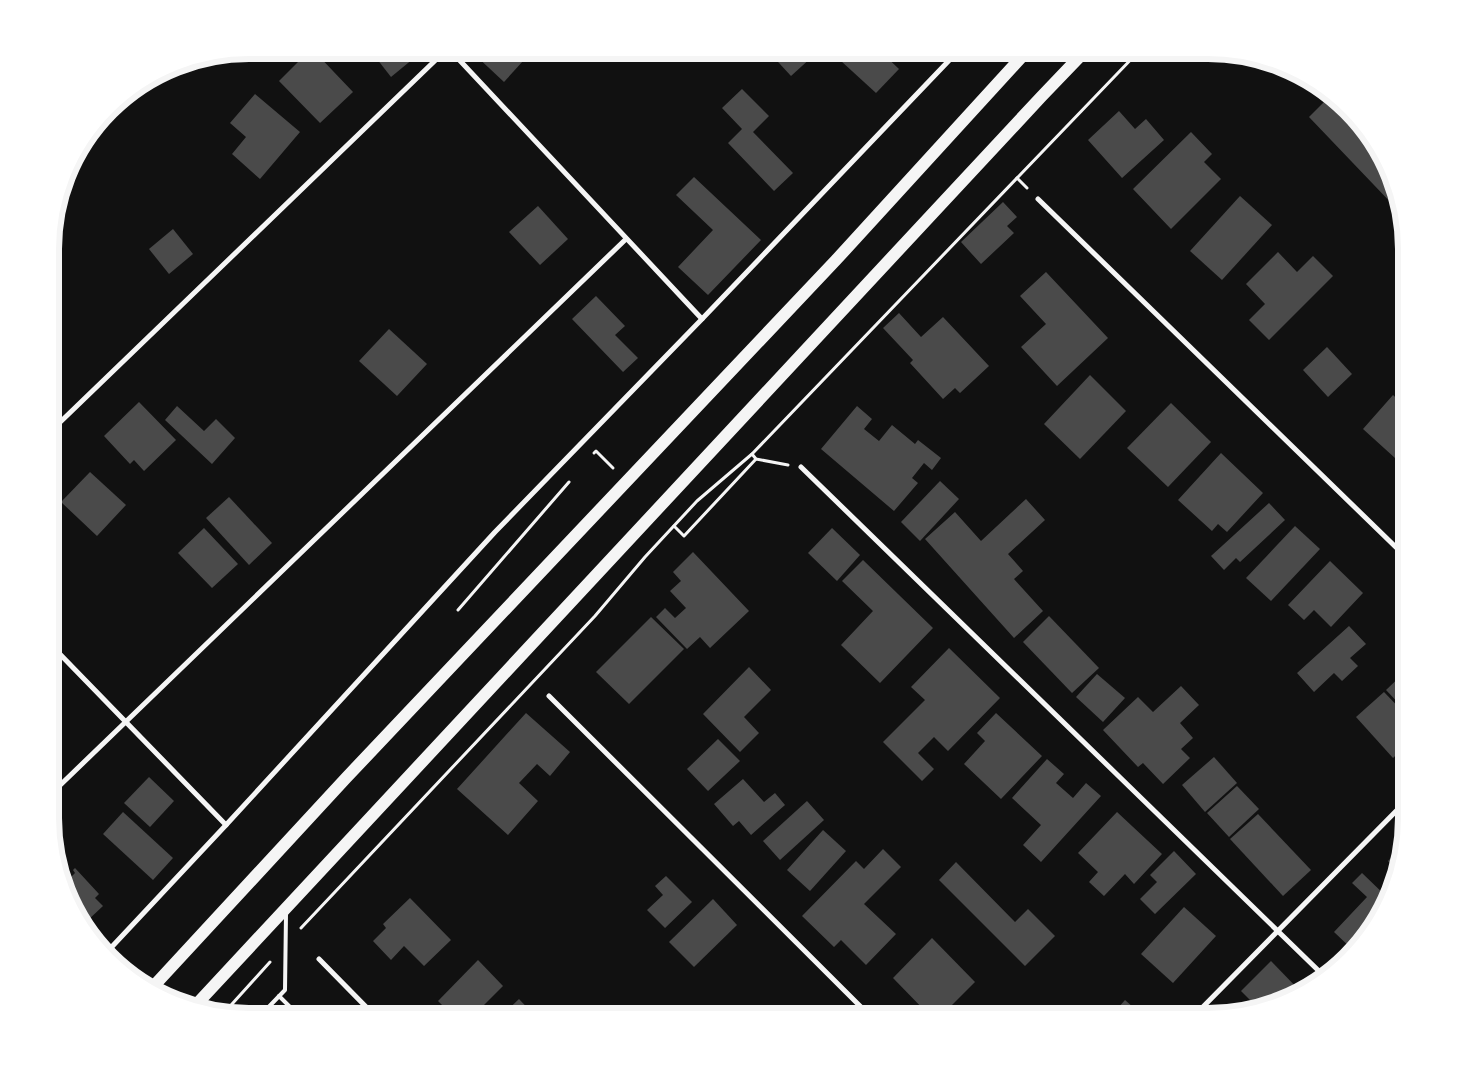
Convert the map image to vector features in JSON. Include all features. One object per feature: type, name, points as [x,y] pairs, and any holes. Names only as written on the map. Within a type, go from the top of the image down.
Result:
[{"type":"main road","points":[[156,984],[346,778],[842,253],[1020,59]]},
{"type":"main road","points":[[199,1002],[1077,59]]},
{"type":"main road","points":[[154,983],[162,978]]},
{"type":"street","points":[[59,423],[439,59]]},
{"type":"street","points":[[457,59],[702,319]]},
{"type":"street","points":[[110,949],[495,532],[950,59]]},
{"type":"street","points":[[1038,199],[1398,549]]},
{"type":"street","points":[[59,786],[626,238]]},
{"type":"street","points":[[801,467],[1320,971]]},
{"type":"street","points":[[59,653],[226,825]]},
{"type":"street","points":[[549,696],[862,1008]]},
{"type":"street","points":[[1202,1008],[1398,809]]},
{"type":"street","points":[[319,959],[367,1008]]},
{"type":"lane","points":[[268,1008],[285,990],[286,908]]},
{"type":"lane","points":[[279,996],[291,1008]]},
{"type":"path","points":[[229,1007],[286,944],[297,935],[305,922],[595,616],[645,557],[697,501],[752,454],[1131,59]]},
{"type":"path","points":[[589,458],[596,451]]},
{"type":"path","points":[[752,454],[756,459],[801,467]]},
{"type":"path","points":[[684,536],[756,459]]},
{"type":"path","points":[[458,610],[570,480]]},
{"type":"building","points":[[295,59],[322,59],[353,92],[320,123],[279,81],[298,62]]},
{"type":"building","points":[[377,59],[413,59],[391,77]]},
{"type":"building","points":[[479,59],[525,59],[504,82]]},
{"type":"building","points":[[775,59],[810,59],[791,76]]},
{"type":"building","points":[[839,59],[888,59],[899,69],[876,93]]},
{"type":"building","points":[[742,89],[769,116],[753,132],[793,173],[774,191],[728,143],[742,129],[722,108]]},
{"type":"building","points":[[255,94],[300,132],[260,179],[232,154],[246,137],[230,123]]},
{"type":"building","points":[[1326,100],[1343,114],[1373,154],[1384,176],[1393,205],[1309,117]]},
{"type":"building","points":[[1119,111],[1135,129],[1146,119],[1164,140],[1122,178],[1088,140]]},
{"type":"building","points":[[1191,132],[1212,154],[1204,162],[1221,179],[1171,229],[1133,189]]},
{"type":"building","points":[[694,177],[761,240],[708,295],[678,267],[713,230],[676,195]]},
{"type":"building","points":[[1240,196],[1272,225],[1222,280],[1190,251]]},
{"type":"building","points":[[1003,202],[1017,217],[1007,226],[1014,233],[981,264],[961,242]]},
{"type":"building","points":[[538,206],[568,239],[540,265],[509,232]]},
{"type":"building","points":[[173,229],[193,254],[169,274],[149,249]]},
{"type":"building","points":[[1278,252],[1297,272],[1313,256],[1333,276],[1269,340],[1249,320],[1265,304],[1246,284]]},
{"type":"building","points":[[1046,272],[1108,338],[1057,386],[1021,347],[1046,324],[1020,296]]},
{"type":"building","points":[[596,296],[625,326],[615,335],[638,358],[623,372],[572,319]]},
{"type":"building","points":[[899,313],[921,337],[943,317],[989,366],[960,393],[955,388],[943,399],[910,363],[913,360],[883,328]]},
{"type":"building","points":[[389,329],[427,364],[397,396],[359,361]]},
{"type":"building","points":[[1327,347],[1352,374],[1328,397],[1303,370]]},
{"type":"building","points":[[1090,375],[1126,411],[1080,459],[1044,424]]},
{"type":"building","points":[[1393,395],[1398,400],[1398,455],[1395,458],[1363,429]]},
{"type":"building","points":[[139,402],[176,440],[144,471],[134,460],[130,464],[104,436]]},
{"type":"building","points":[[1171,403],[1211,442],[1168,487],[1127,448]]},
{"type":"building","points":[[177,406],[204,431],[216,419],[235,438],[212,464],[165,420]]},
{"type":"building","points":[[857,406],[872,419],[864,429],[879,441],[892,425],[915,444],[918,440],[941,458],[932,470],[924,463],[912,478],[918,483],[894,511],[821,449]]},
{"type":"building","points":[[1221,453],[1263,493],[1227,532],[1218,524],[1212,531],[1178,500]]},
{"type":"building","points":[[90,472],[126,505],[97,536],[61,502]]},
{"type":"building","points":[[940,481],[959,499],[920,541],[901,522]]},
{"type":"building","points":[[229,497],[272,543],[249,565],[206,518]]},
{"type":"building","points":[[1026,499],[1045,520],[1008,554],[1023,571],[1014,579],[1043,611],[1014,638],[925,539],[955,512],[981,541]]},
{"type":"building","points":[[1269,503],[1285,520],[1240,562],[1236,558],[1224,570],[1211,556]]},
{"type":"building","points":[[1295,526],[1320,549],[1271,601],[1246,578]]},
{"type":"building","points":[[204,528],[238,564],[212,588],[178,553]]},
{"type":"building","points":[[832,528],[860,555],[837,581],[808,553]]},
{"type":"building","points":[[693,552],[749,611],[710,648],[700,637],[687,649],[656,617],[665,608],[675,618],[686,608],[670,591],[681,581],[673,572]]},
{"type":"building","points":[[863,560],[933,628],[880,683],[841,645],[873,611],[842,581]]},
{"type":"building","points":[[1330,561],[1363,593],[1331,627],[1314,610],[1304,620],[1288,605]]},
{"type":"building","points":[[1049,616],[1099,668],[1072,693],[1023,642]]},
{"type":"building","points":[[651,617],[684,649],[629,704],[596,672]]},
{"type":"building","points":[[1349,626],[1366,644],[1350,658],[1358,666],[1342,681],[1334,673],[1314,692],[1297,673]]},
{"type":"building","points":[[949,648],[1000,698],[948,751],[934,737],[918,753],[934,769],[922,781],[883,742],[925,700],[911,687]]},
{"type":"building","points":[[749,667],[771,690],[744,717],[759,733],[740,752],[703,714]]},
{"type":"building","points":[[1097,674],[1125,698],[1103,722],[1076,697]]},
{"type":"building","points":[[1398,679],[1398,703],[1386,690]]},
{"type":"building","points":[[1181,686],[1199,705],[1180,723],[1193,738],[1181,749],[1190,758],[1163,784],[1143,763],[1138,767],[1103,730],[1138,697],[1153,712]]},
{"type":"building","points":[[1384,692],[1398,707],[1398,753],[1393,758],[1356,717]]},
{"type":"building","points":[[526,713],[570,752],[550,776],[537,764],[519,783],[538,801],[508,835],[457,789]]},
{"type":"building","points":[[996,713],[1042,756],[1001,799],[964,764],[985,741],[977,733]]},
{"type":"building","points":[[718,739],[740,761],[708,791],[687,769]]},
{"type":"building","points":[[1214,757],[1237,783],[1205,812],[1182,785]]},
{"type":"building","points":[[1047,759],[1064,774],[1056,783],[1073,798],[1086,783],[1101,796],[1041,862],[1023,845],[1041,825],[1012,798]]},
{"type":"building","points":[[149,777],[174,801],[150,827],[124,803]]},
{"type":"building","points":[[743,779],[764,802],[775,793],[785,805],[751,835],[739,821],[733,826],[714,804]]},
{"type":"building","points":[[1237,786],[1259,809],[1229,837],[1207,813]]},
{"type":"building","points":[[807,801],[824,820],[780,860],[763,841]]},
{"type":"building","points":[[123,812],[173,858],[153,880],[103,834]]},
{"type":"building","points":[[1117,812],[1162,854],[1134,884],[1125,874],[1104,896],[1089,882],[1098,872],[1078,853]]},
{"type":"building","points":[[1258,814],[1311,870],[1283,896],[1230,839]]},
{"type":"building","points":[[823,830],[846,851],[810,891],[787,870]]},
{"type":"building","points":[[883,849],[901,867],[864,904],[896,934],[866,965],[841,940],[834,947],[802,916],[856,861],[864,869]]},
{"type":"building","points":[[1174,851],[1196,874],[1155,914],[1140,899],[1157,882],[1150,875]]},
{"type":"building","points":[[1395,854],[1392,866],[1388,861]]},
{"type":"building","points":[[956,862],[1015,922],[1028,909],[1055,936],[1025,966],[939,880]]},
{"type":"building","points":[[75,868],[99,894],[95,898],[103,906],[88,920],[78,902],[69,879],[75,873],[73,870]]},
{"type":"building","points":[[1362,873],[1383,893],[1366,924],[1349,946],[1334,932],[1367,897],[1352,883]]},
{"type":"building","points":[[666,876],[692,902],[665,928],[647,910],[663,895],[655,886]]},
{"type":"building","points":[[410,898],[451,940],[424,966],[404,946],[391,960],[373,941],[386,928],[383,924]]},
{"type":"building","points":[[713,899],[737,925],[694,967],[669,942]]},
{"type":"building","points":[[1184,907],[1216,936],[1173,983],[1141,954]]},
{"type":"building","points":[[932,938],[975,982],[949,1008],[922,1008],[893,978]]},
{"type":"building","points":[[478,960],[503,986],[481,1008],[445,1008],[438,1001]]},
{"type":"building","points":[[1271,961],[1296,987],[1253,1003],[1241,991]]},
{"type":"building","points":[[519,999],[528,1008],[510,1008]]},
{"type":"building","points":[[1125,1000],[1134,1008],[1118,1008]]}]
